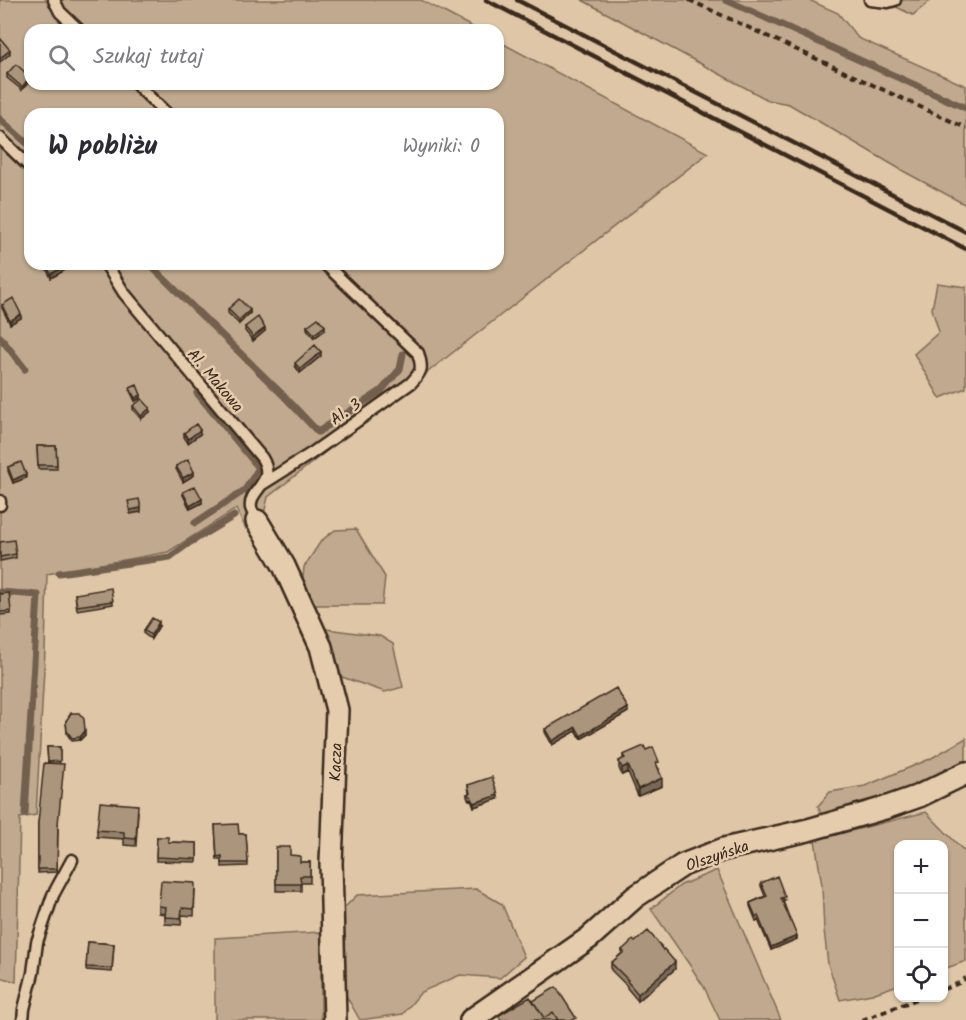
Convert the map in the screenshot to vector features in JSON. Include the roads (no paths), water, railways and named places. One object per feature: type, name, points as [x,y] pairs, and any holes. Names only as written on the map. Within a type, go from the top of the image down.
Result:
[{"type":"street","name":"Kacza","points":[[257,521],[284,566],[321,647],[337,710],[331,863],[335,1020]]},
{"type":"street","name":"Olszyńska","points":[[471,1020],[589,938],[635,897],[683,865],[724,849],[808,830],[885,808],[919,796],[966,773]]},
{"type":"lane","points":[[54,0],[60,12],[73,24]]},
{"type":"lane","points":[[870,0],[888,2],[895,0]]},
{"type":"lane","points":[[142,90],[161,108]]},
{"type":"lane","points":[[0,138],[24,161]]},
{"type":"lane","name":"Al. Makowa","points":[[110,270],[124,293],[262,458],[266,466],[266,478],[252,501],[251,507],[257,521]]},
{"type":"lane","name":"Al. 3","points":[[261,485],[312,453],[411,383],[420,374],[422,367],[418,353],[331,270]]},
{"type":"lane","points":[[23,1020],[37,942],[53,895],[72,860]]},
{"type":"waterway","points":[[726,0],[966,108]]},
{"type":"waterway","points":[[0,119],[24,141]]},
{"type":"waterway","points":[[155,270],[318,432],[381,391],[400,369],[403,354]]},
{"type":"waterway","points":[[0,337],[25,369]]},
{"type":"waterway","points":[[195,523],[245,490],[259,468],[197,393]]},
{"type":"waterway","points":[[59,573],[170,557],[234,516]]},
{"type":"waterway","points":[[0,592],[38,595],[25,814]]},
{"type":"railway","points":[[486,0],[966,249]]},
{"type":"railway","points":[[517,0],[966,232]]}]
